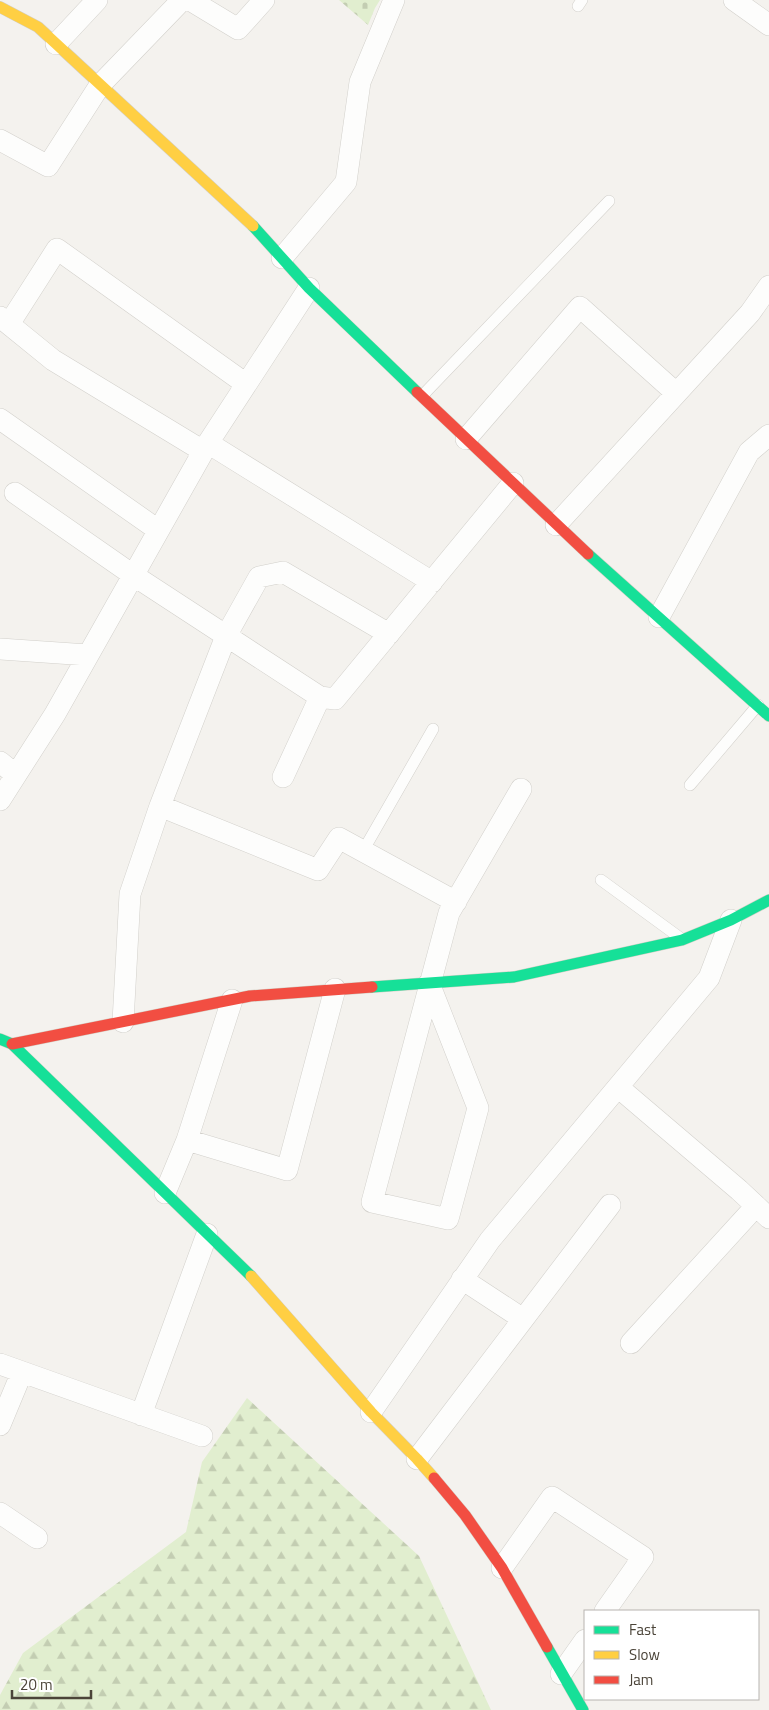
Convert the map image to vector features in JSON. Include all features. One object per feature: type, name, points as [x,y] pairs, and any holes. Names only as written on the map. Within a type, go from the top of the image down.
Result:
[{"type":"street","points":[[56,44],[97,0]]},
{"type":"street","points":[[0,140],[48,166],[100,84],[182,0]]},
{"type":"street","points":[[190,0],[238,29],[264,0]]},
{"type":"street","points":[[282,258],[346,182],[360,82],[394,0]]},
{"type":"street","points":[[734,0],[769,24]]},
{"type":"street","points":[[0,7],[38,27],[246,218],[309,288],[466,439],[556,524],[769,716]]},
{"type":"street","points":[[246,384],[57,249],[4,321],[53,360],[206,447],[432,582]]},
{"type":"street","points":[[556,524],[750,313],[769,286]]},
{"type":"street","points":[[0,800],[8,768],[55,714],[206,447],[309,288]]},
{"type":"street","points":[[466,439],[580,308],[676,393]]},
{"type":"street","points":[[0,419],[158,530]]},
{"type":"street","points":[[659,617],[749,452],[769,435]]},
{"type":"street","points":[[15,493],[133,575],[320,697],[335,699],[513,483]]},
{"type":"street","points":[[123,1022],[130,894],[160,806],[226,636],[259,577],[283,572],[389,634]]},
{"type":"street","points":[[0,649],[88,655]]},
{"type":"street","points":[[283,777],[320,697]]},
{"type":"street","points":[[429,983],[478,1108],[448,1219],[372,1202],[429,983],[449,914],[521,789]]},
{"type":"street","points":[[160,806],[318,870],[339,838],[456,902]]},
{"type":"street","points":[[12,1044],[250,996],[514,976],[682,940],[731,920],[769,900]]},
{"type":"street","points":[[371,1412],[490,1240],[709,978],[731,920]]},
{"type":"street","points":[[187,1140],[288,1170],[335,990]]},
{"type":"street","points":[[164,1193],[187,1140],[232,1000]]},
{"type":"street","points":[[0,1040],[12,1044],[254,1280],[371,1412],[417,1459],[465,1515],[502,1568],[583,1710]]},
{"type":"street","points":[[618,1087],[763,1212],[631,1343]]},
{"type":"street","points":[[417,1459],[610,1205]]},
{"type":"street","points":[[141,1415],[206,1234]]},
{"type":"street","points":[[462,1279],[523,1319]]},
{"type":"street","points":[[0,1364],[202,1436]]},
{"type":"street","points":[[0,1425],[22,1372]]},
{"type":"street","points":[[502,1568],[552,1497],[643,1557],[606,1610]]},
{"type":"street","points":[[0,1513],[37,1538]]},
{"type":"street","points":[[561,1674],[584,1641]]},
{"type":"lane","points":[[422,396],[609,201]]},
{"type":"lane","points":[[690,785],[758,706]]},
{"type":"lane","points":[[363,851],[433,729]]},
{"type":"lane","points":[[601,880],[682,940]]},
{"type":"green space","points":[[339,0],[380,0],[368,25]]},
{"type":"green space","points":[[247,1398],[419,1556],[491,1710],[0,1710],[0,1695],[23,1653],[186,1532],[202,1462]]},
{"type":"traffic: fast","points":[[253,226],[309,288],[417,392]]},
{"type":"traffic: fast","points":[[588,554],[769,716]]},
{"type":"traffic: fast","points":[[372,987],[514,977],[682,940],[731,920],[769,900]]},
{"type":"traffic: fast","points":[[0,1039],[12,1044],[251,1276]]},
{"type":"traffic: fast","points":[[547,1647],[583,1710]]},
{"type":"traffic: slow","points":[[0,7],[38,27],[253,226]]},
{"type":"traffic: slow","points":[[251,1276],[371,1412],[434,1478]]},
{"type":"traffic: jam","points":[[417,392],[588,554]]},
{"type":"traffic: jam","points":[[12,1044],[250,996],[372,987]]},
{"type":"traffic: jam","points":[[434,1478],[465,1515],[502,1568],[547,1647]]}]
